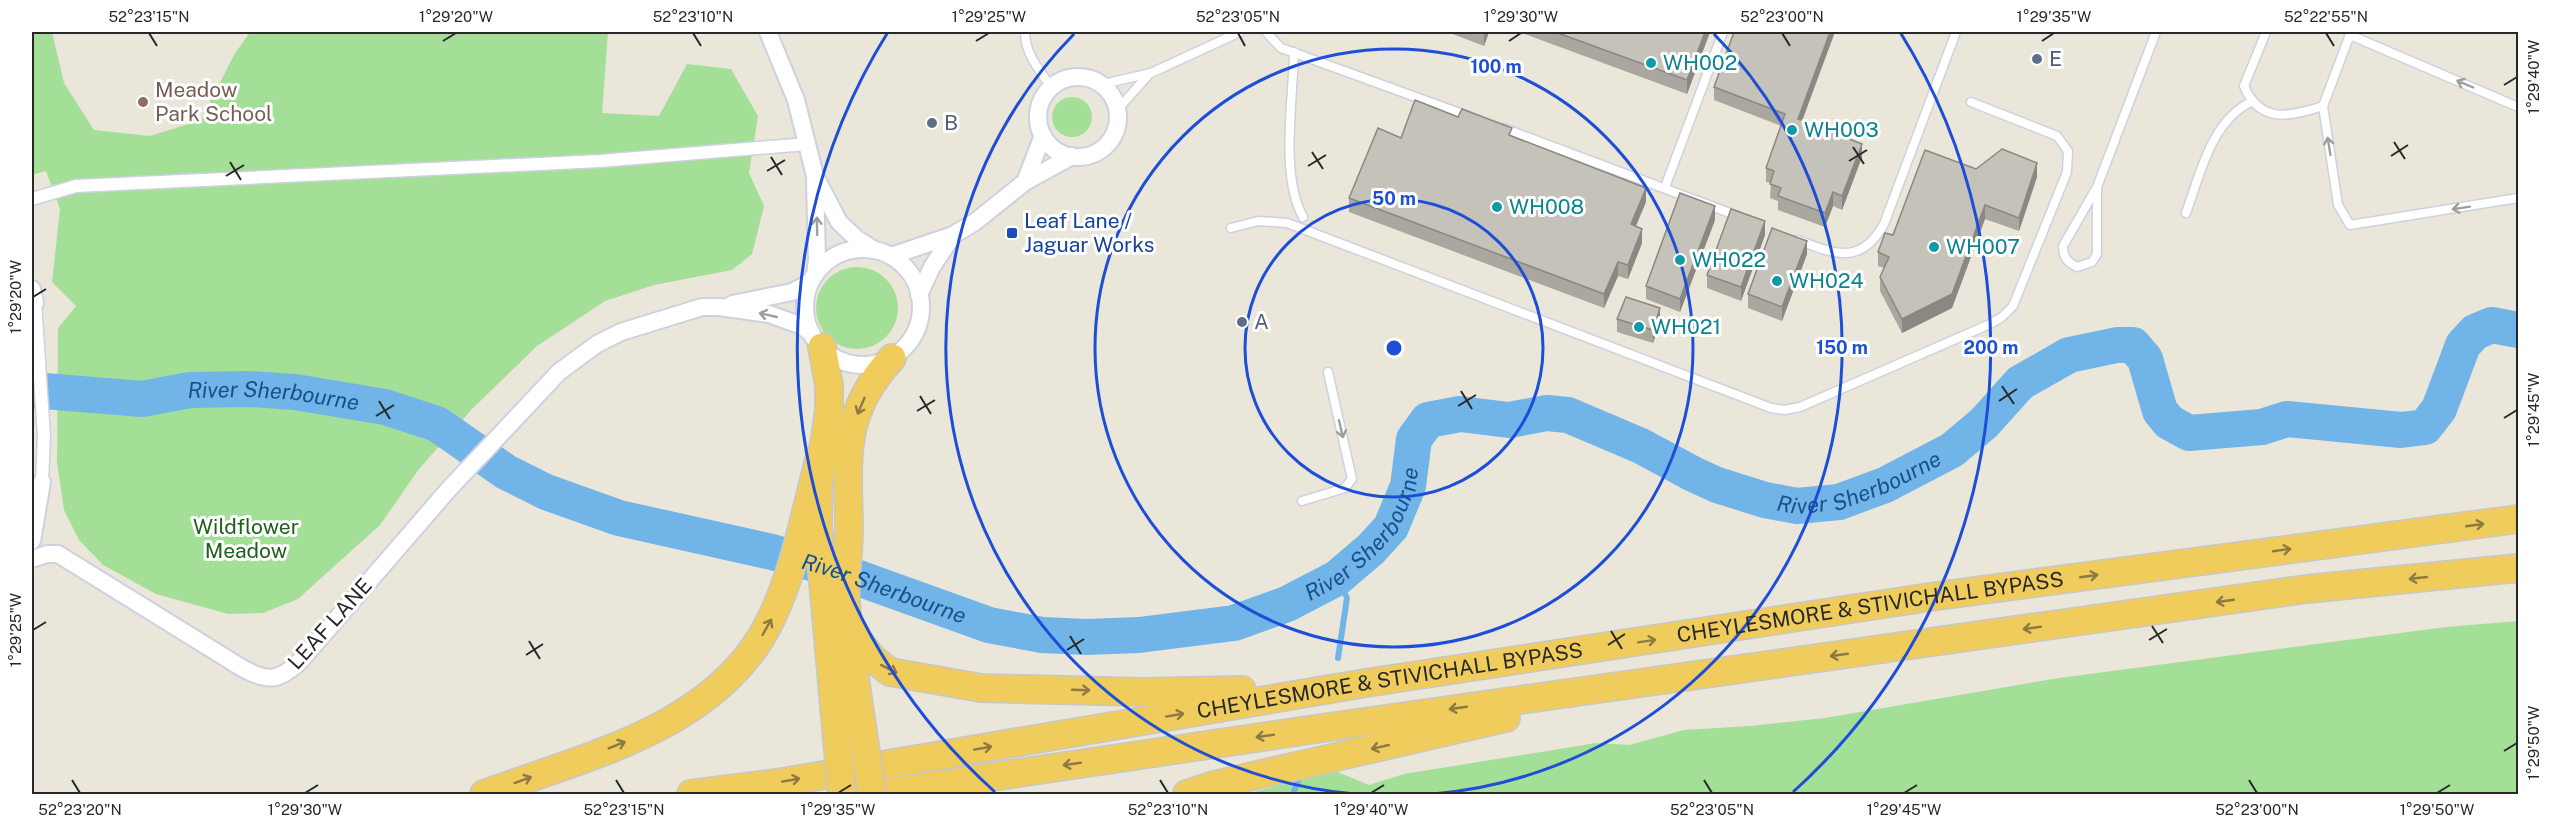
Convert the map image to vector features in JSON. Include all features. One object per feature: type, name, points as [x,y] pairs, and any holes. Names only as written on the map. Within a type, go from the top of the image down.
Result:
[{"type":"highway","points":[[484,795],[640,735],[683,713],[706,698],[739,669],[771,620],[810,524],[818,488],[821,453],[829,410],[829,385],[817,340]]},
{"type":"highway","points":[[842,795],[834,599],[849,530],[847,493],[849,441],[866,394],[877,374],[892,358]]},
{"type":"highway","name":"CHEYLESMORE & STIVICHALL BYPASS","points":[[691,795],[777,783],[1340,688],[1930,597],[2518,519]]},
{"type":"highway","points":[[810,524],[834,599],[849,628],[873,659],[890,672],[981,688],[1141,692],[1340,688]]},
{"type":"highway","name":"CHEYLESMORE & STIVICHALL BYPASS","points":[[874,795],[1682,677],[2307,589],[2518,568]]},
{"type":"highway","points":[[849,628],[874,795]]},
{"type":"highway","points":[[1187,795],[1214,785],[1682,677]]},
{"type":"street","points":[[768,32],[796,100],[815,176],[838,222],[857,239],[908,270],[920,295]]},
{"type":"street","points":[[719,307],[792,292],[813,278],[828,261],[842,253],[862,249],[883,253],[953,235],[989,212],[1025,182],[1072,156],[1093,154],[1109,144],[1118,124],[1118,109],[1113,96],[1103,84],[1090,78],[1077,76],[1065,78],[1051,87],[1042,99],[1038,114],[1043,135],[1053,147],[1072,156]]},
{"type":"street","points":[[1025,182],[1043,135]]},
{"type":"street","points":[[32,199],[76,186],[600,161],[807,144]]},
{"type":"street","points":[[815,176],[817,260],[806,308],[817,340]]},
{"type":"street","points":[[719,307],[769,314],[802,326],[836,357],[852,363],[875,364],[892,358],[915,332],[920,315],[920,295],[932,267],[953,235]]},
{"type":"street","points":[[32,541],[42,482],[44,436],[33,296]]},
{"type":"street","name":"LEAF LANE","points":[[32,560],[47,554],[58,554],[249,672],[264,678],[277,677],[291,670],[302,659],[461,476],[559,372],[597,344],[621,332],[702,307],[719,307]]},
{"type":"lane","points":[[1024,32],[1025,43],[1032,61],[1051,87]]},
{"type":"lane","points":[[1103,84],[1151,73],[1240,32]]},
{"type":"lane","points":[[1266,32],[1281,48],[1483,121]]},
{"type":"lane","points":[[1665,187],[1723,32]]},
{"type":"lane","points":[[1792,237],[1824,250],[1843,254],[1861,250],[1874,240],[1884,224],[1956,32]]},
{"type":"lane","points":[[2097,187],[2097,254],[2092,262],[2077,267],[2069,263],[2063,255],[2063,246],[2097,187],[2157,32]]},
{"type":"lane","points":[[2266,32],[2244,86],[2251,102],[2274,116],[2301,113],[2323,106]]},
{"type":"lane","points":[[2518,107],[2350,33],[2323,106],[2338,205],[2350,225],[2518,198]]},
{"type":"lane","points":[[1294,52],[1290,169],[1293,192],[1303,217]]},
{"type":"lane","points":[[1118,109],[1151,73]]},
{"type":"lane","points":[[1231,228],[1258,221],[1287,223],[1771,408],[1792,409],[1990,324],[2002,317],[2013,306],[2067,172],[2068,152],[2057,136],[1971,102]]},
{"type":"lane","points":[[2186,213],[2213,141],[2236,109],[2251,102]]},
{"type":"lane","points":[[1494,125],[1665,187],[1750,221]]},
{"type":"lane","points":[[1302,501],[1345,488],[1352,479],[1328,372]]},
{"type":"green space","name":"Wildflower Meadow","points":[[32,32],[52,32],[64,83],[94,130],[150,136],[201,120],[234,55],[250,32],[608,32],[602,113],[659,116],[687,64],[731,69],[758,116],[749,173],[764,206],[752,254],[732,270],[654,285],[605,301],[537,346],[472,409],[419,469],[380,525],[298,599],[263,613],[228,614],[156,594],[103,565],[79,540],[64,510],[57,462],[58,328],[76,306],[52,282],[60,209],[46,171],[32,175]]},
{"type":"green space","points":[[1072,97],[1086,103],[1092,117],[1086,131],[1072,137],[1058,131],[1052,117],[1058,103]]},
{"type":"green space","points":[[857,267],[873,270],[886,279],[895,292],[898,308],[895,324],[886,337],[873,346],[857,349],[841,346],[828,337],[819,324],[816,308],[819,292],[828,279],[841,270]]},
{"type":"green space","points":[[2518,621],[2518,794],[1246,794],[1335,771],[1369,785],[1404,774],[1596,743],[1629,745],[1684,730],[1825,718],[2059,678],[2446,627]]},
{"type":"building","name":"WH002","points":[[1555,32],[1705,32],[1687,80]]},
{"type":"building","name":"WH003","points":[[1734,32],[1830,32],[1798,119],[1862,144],[1842,196],[1833,192],[1825,213],[1778,196],[1781,188],[1770,184],[1774,171],[1766,168],[1785,114],[1714,87]]},
{"type":"building","name":"WH008","points":[[1415,100],[1458,117],[1462,109],[1512,128],[1509,135],[1646,188],[1631,224],[1642,229],[1628,265],[1618,262],[1604,294],[1349,198],[1378,128],[1401,138]]},
{"type":"building","name":"WH007","points":[[2002,149],[2037,163],[2019,218],[1985,205],[1952,294],[1902,319],[1880,277],[1889,257],[1878,252],[1885,233],[1893,235],[1925,150],[1976,169]]},
{"type":"building","name":"WH022","points":[[1680,193],[1715,206],[1680,299],[1646,286]]},
{"type":"building","points":[[1731,209],[1765,221],[1741,287],[1707,275]]},
{"type":"building","name":"WH024","points":[[1772,228],[1807,241],[1782,307],[1748,294]]},
{"type":"building","points":[[1626,297],[1660,308],[1653,330],[1617,319]]},
{"type":"waterway","name":"River Sherbourne","points":[[32,390],[142,399],[190,390],[249,389],[295,392],[385,407],[437,424],[506,472],[546,492],[619,518],[772,552],[836,570],[989,625],[1042,635],[1086,637],[1139,635],[1234,623],[1287,604],[1337,578],[1371,549],[1391,527],[1408,486],[1414,439],[1428,420],[1460,414],[1509,420],[1547,413],[1568,415],[1641,446],[1717,485],[1765,500],[1797,506],[1839,502],[1885,485],[1952,450],[1984,423],[2020,383],[2069,355],[2117,345],[2133,345],[2145,359],[2160,411],[2169,422],[2189,433],[2262,427],[2287,419],[2401,430],[2425,427],[2439,409],[2463,345],[2475,332],[2492,325],[2518,330]]},
{"type":"waterway","points":[[1337,578],[1347,598],[1338,658]]},
{"type":"waterway","points":[[1293,794],[1298,781]]},
{"type":"place","name":"E","points":[[2037,59]]},
{"type":"place","name":"WH002","points":[[1651,63]]},
{"type":"place","name":"Meadow Park School","points":[[143,102]]},
{"type":"place","name":"B","points":[[932,123]]},
{"type":"place","name":"WH003","points":[[1792,130]]},
{"type":"place","name":"WH008","points":[[1497,207]]},
{"type":"place","name":"Leaf Lane / Jaguar Works","points":[[1012,233]]},
{"type":"place","name":"WH007","points":[[1934,247]]},
{"type":"place","name":"WH022","points":[[1680,260]]},
{"type":"place","name":"WH024","points":[[1777,281]]},
{"type":"place","name":"A","points":[[1242,322]]},
{"type":"place","name":"WH021","points":[[1639,327]]}]
